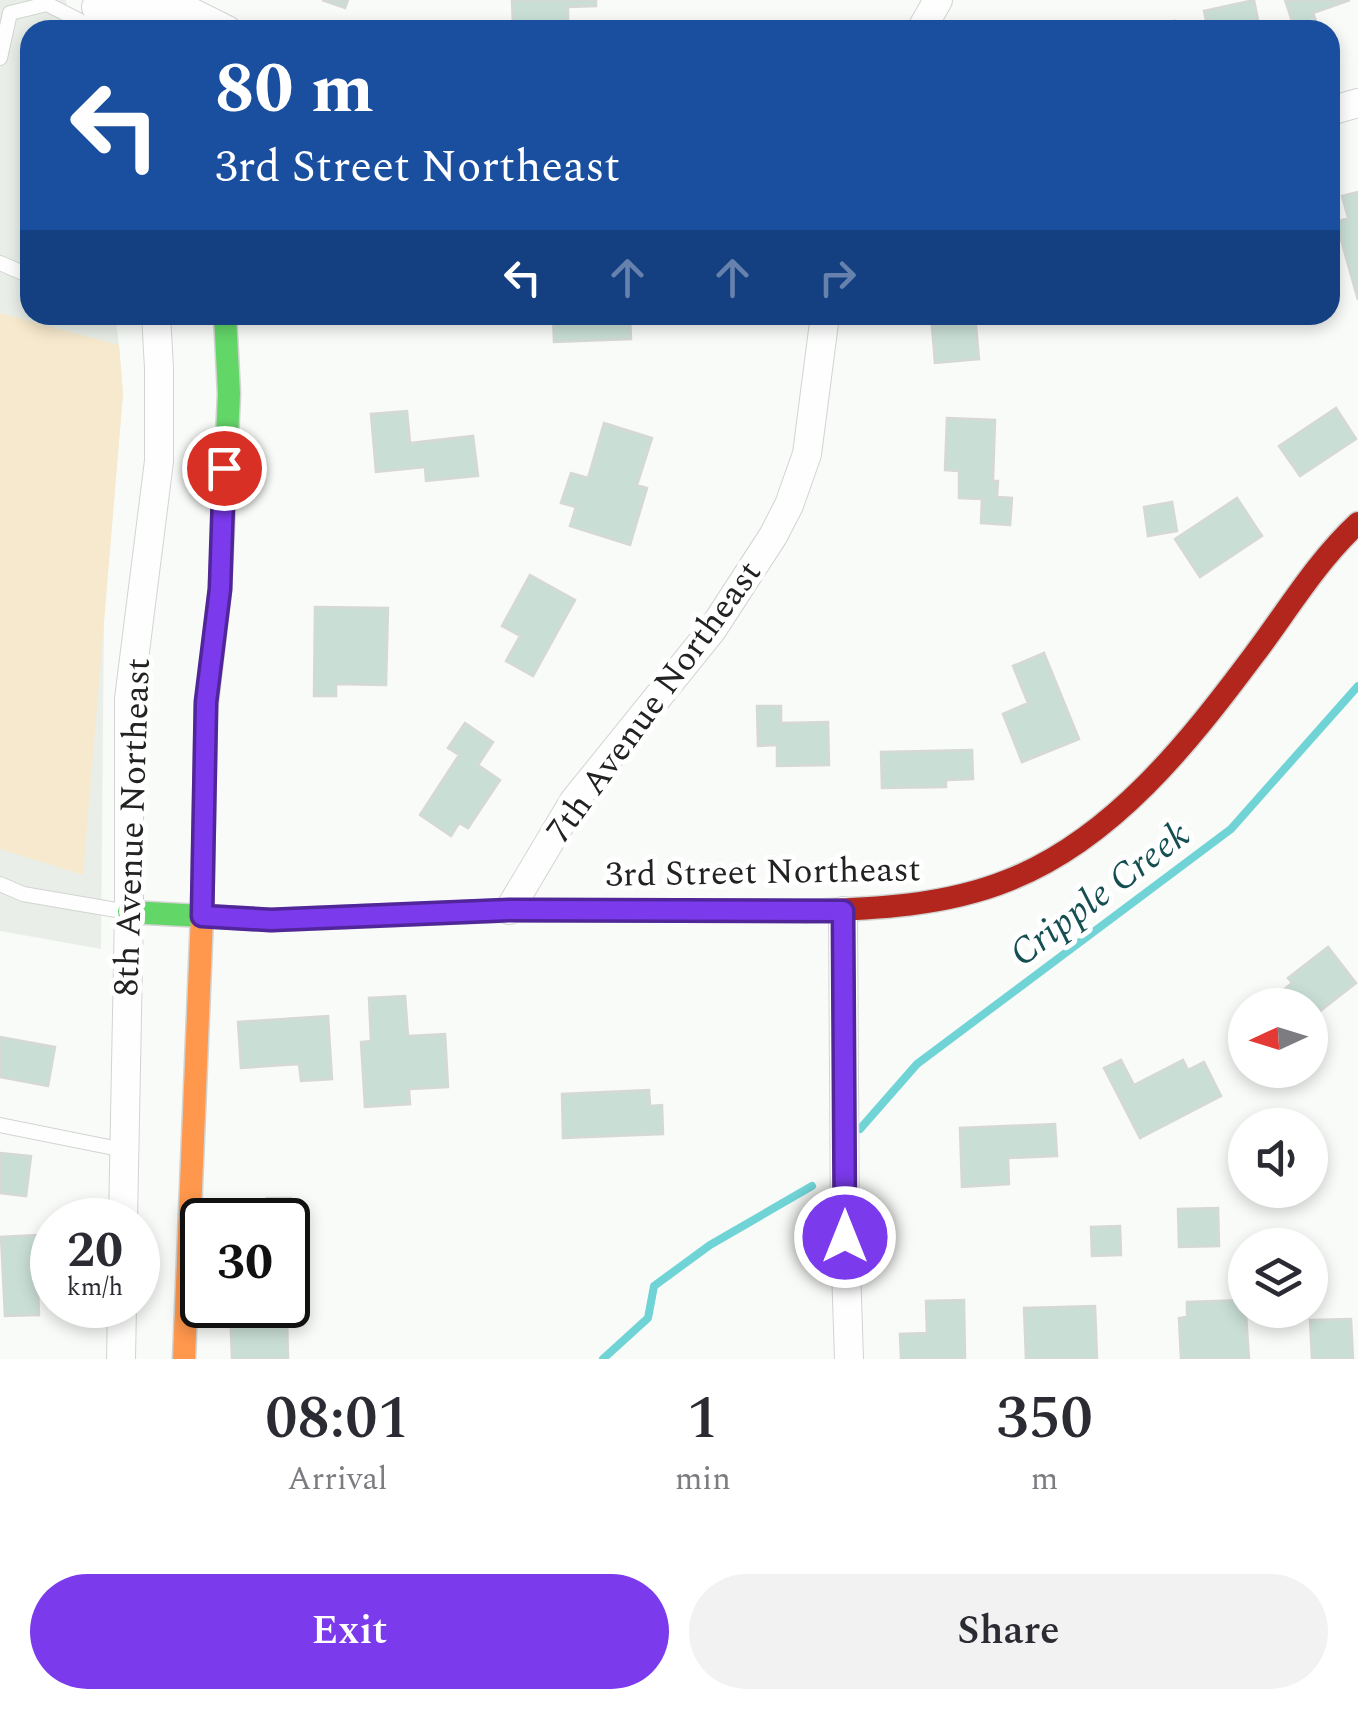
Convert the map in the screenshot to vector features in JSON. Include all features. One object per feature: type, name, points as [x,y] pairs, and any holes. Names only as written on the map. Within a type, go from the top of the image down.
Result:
[{"type":"street","points":[[98,17],[139,10],[182,12]]},
{"type":"street","name":"8th Avenue Northeast","points":[[123,1198],[129,699],[159,462],[157,325]]},
{"type":"street","points":[[184,1359],[202,916],[206,702],[220,589],[229,394],[225,325]]},
{"type":"street","name":"7th Avenue Northeast","points":[[509,910],[574,802],[712,630],[774,536],[807,454],[824,325]]},
{"type":"street","name":"3rd Street Northeast","points":[[129,912],[271,920],[509,910],[843,911],[905,908],[965,896],[1032,870],[1084,839],[1130,800],[1192,732],[1322,560],[1358,522]]},
{"type":"street","points":[[843,911],[849,1359]]},
{"type":"street","points":[[121,1359],[122,1328]]},
{"type":"lane","points":[[0,58],[10,13],[47,4],[98,17]]},
{"type":"lane","points":[[0,884],[23,894],[129,912]]},
{"type":"lane","points":[[0,1125],[124,1150]]},
{"type":"shaded area","points":[[0,0],[66,0],[69,20],[20,20],[20,325],[116,325],[119,345],[123,394],[104,611],[101,949],[0,931]]},
{"type":"shaded area","points":[[0,313],[20,318],[20,325],[45,325],[119,345],[123,394],[83,875],[0,849]]},
{"type":"building","points":[[322,0],[348,0],[345,8]]},
{"type":"building","points":[[512,0],[596,0],[596,6],[568,7],[568,20],[513,20]]},
{"type":"building","points":[[1254,0],[1258,20],[1206,20],[1204,11]]},
{"type":"building","points":[[1285,0],[1350,0],[1313,13],[1316,20],[1292,20]]},
{"type":"building","points":[[1358,192],[1358,300],[1340,236],[1340,221],[1348,218],[1342,196]]},
{"type":"building","points":[[553,325],[630,325],[631,339],[554,342]]},
{"type":"building","points":[[932,325],[976,325],[979,359],[935,363]]},
{"type":"building","points":[[1336,408],[1356,439],[1300,476],[1279,446]]},
{"type":"building","points":[[407,411],[410,443],[473,436],[478,476],[426,481],[425,467],[376,472],[371,414]]},
{"type":"building","points":[[947,418],[995,420],[993,481],[998,481],[997,497],[1012,498],[1010,525],[981,523],[982,499],[959,498],[959,471],[945,470]]},
{"type":"building","points":[[604,423],[652,438],[637,485],[647,488],[630,545],[570,526],[576,507],[561,503],[571,473],[588,478]]},
{"type":"building","points":[[1237,498],[1262,536],[1200,577],[1175,539]]},
{"type":"building","points":[[1172,502],[1177,531],[1148,536],[1144,507]]},
{"type":"building","points":[[530,575],[575,600],[533,676],[506,661],[520,636],[502,626]]},
{"type":"building","points":[[315,607],[388,608],[386,685],[336,684],[336,696],[314,696]]},
{"type":"building","points":[[1044,653],[1079,739],[1022,762],[1003,714],[1028,703],[1013,666]]},
{"type":"building","points":[[757,706],[781,706],[781,723],[828,722],[829,765],[777,766],[777,745],[758,746]]},
{"type":"building","points":[[465,723],[493,742],[478,765],[500,780],[468,828],[459,823],[451,836],[420,815],[459,755],[448,748]]},
{"type":"building","points":[[972,750],[973,779],[946,780],[946,787],[882,788],[881,752]]},
{"type":"building","points":[[1328,947],[1356,983],[1328,1005],[1328,988],[1286,988],[1292,983],[1288,978]]},
{"type":"building","points":[[405,996],[408,1036],[445,1034],[448,1087],[409,1089],[410,1104],[365,1107],[361,1042],[371,1041],[369,998]]},
{"type":"building","points":[[328,1016],[332,1079],[301,1081],[299,1064],[241,1068],[238,1022]]},
{"type":"building","points":[[0,1037],[55,1047],[48,1086],[0,1077]]},
{"type":"building","points":[[1121,1060],[1134,1085],[1183,1060],[1188,1070],[1204,1062],[1221,1096],[1140,1138],[1104,1068]]},
{"type":"building","points":[[649,1090],[650,1106],[662,1105],[663,1134],[563,1138],[562,1094]]},
{"type":"building","points":[[1055,1124],[1057,1156],[1008,1158],[1009,1184],[962,1187],[960,1128]]},
{"type":"building","points":[[0,1153],[31,1156],[26,1196],[0,1193]]},
{"type":"building","points":[[1218,1208],[1219,1246],[1179,1247],[1178,1209]]},
{"type":"building","points":[[1120,1226],[1121,1255],[1092,1256],[1091,1227]]},
{"type":"building","points":[[30,1235],[30,1315],[5,1316],[1,1237]]},
{"type":"building","points":[[964,1300],[965,1359],[901,1359],[900,1334],[927,1333],[926,1301]]},
{"type":"building","points":[[1228,1301],[1228,1328],[1247,1328],[1249,1359],[1181,1359],[1179,1318],[1187,1317],[1187,1302]]},
{"type":"building","points":[[1095,1306],[1097,1359],[1026,1359],[1024,1308]]},
{"type":"building","points":[[1351,1319],[1353,1359],[1312,1359],[1310,1328],[1328,1328],[1328,1320]]},
{"type":"building","points":[[231,1328],[287,1328],[288,1359],[232,1359]]},
{"type":"waterway","name":"Cripple Creek","points":[[860,1129],[917,1064],[1231,829],[1358,686]]},
{"type":"waterway","name":"Cripple Creek","points":[[603,1359],[648,1318],[654,1286],[710,1245],[812,1186]]},
{"type":"traffic: fast","points":[[206,709],[220,589],[229,394],[226,325]]},
{"type":"traffic: fast","points":[[129,912],[272,920],[514,910],[806,911]]},
{"type":"traffic: slow","points":[[184,1359],[202,916],[206,709]]},
{"type":"traffic: jam","points":[[806,911],[883,907],[960,896],[1009,880],[1082,840],[1115,814],[1175,754],[1316,570],[1358,523]]},
{"type":"route","points":[[224,468],[220,589],[206,702],[202,916],[271,920],[509,910],[843,911],[845,1237]]}]
